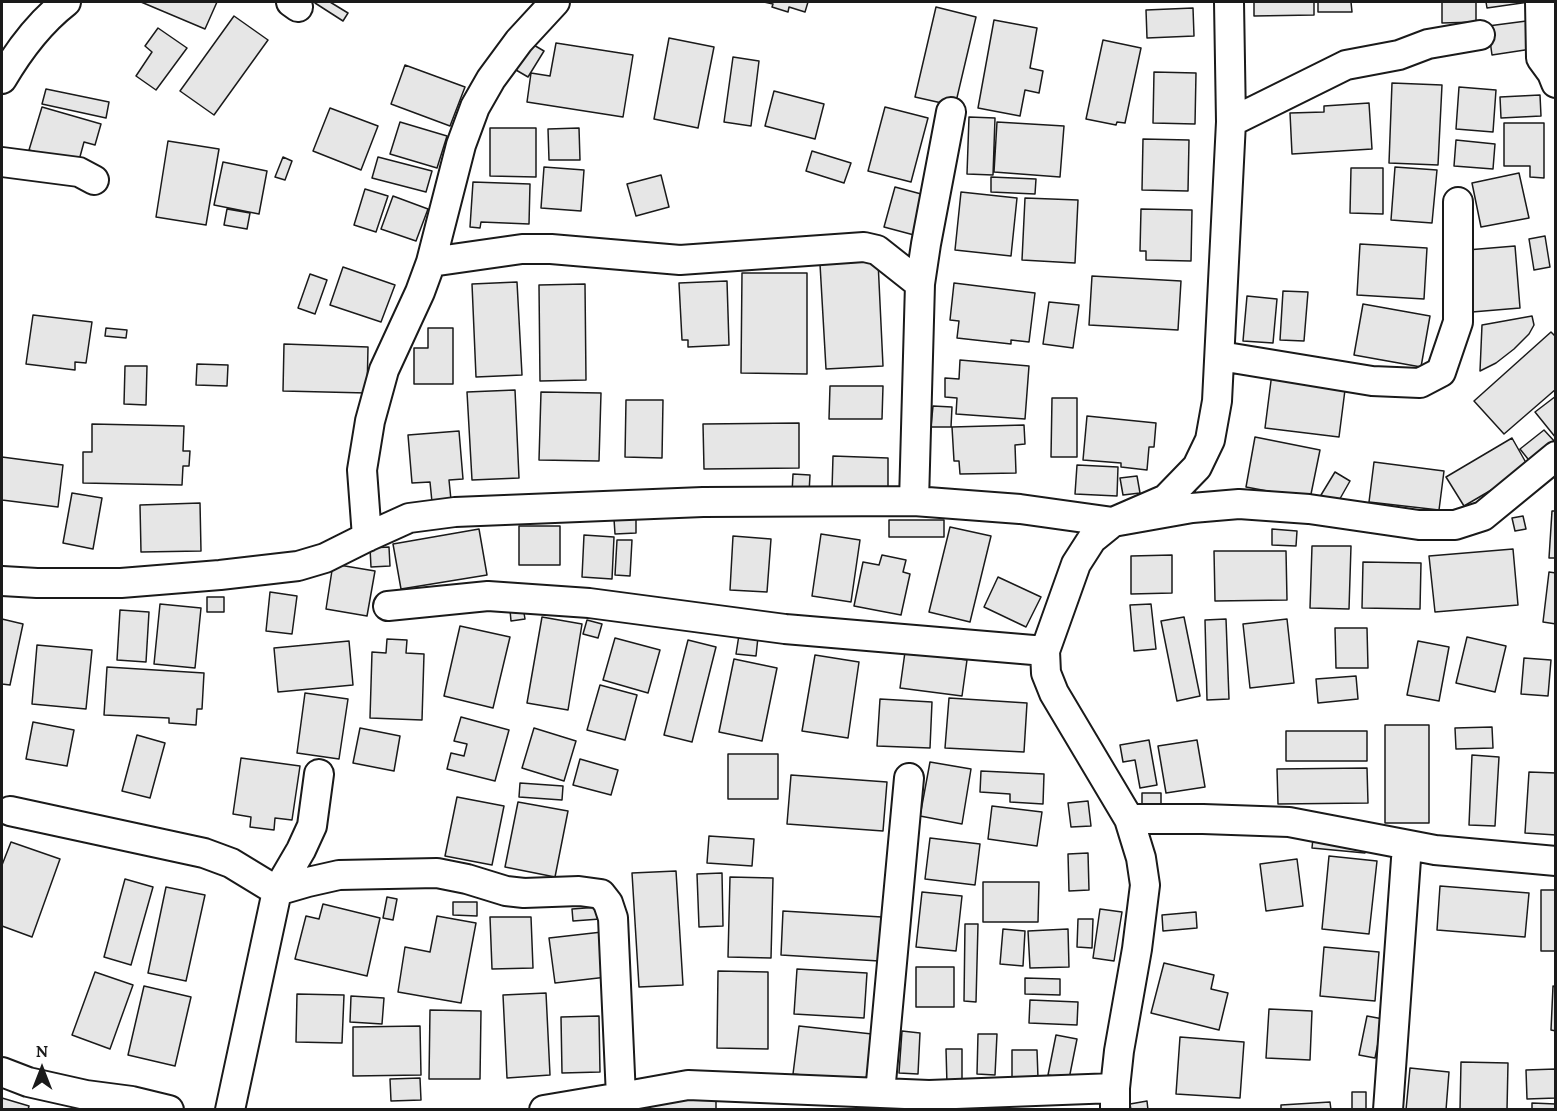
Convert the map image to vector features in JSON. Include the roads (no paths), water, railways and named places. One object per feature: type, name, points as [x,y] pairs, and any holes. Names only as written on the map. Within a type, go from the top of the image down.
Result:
[{"type":"street","points":[[2,79],[23,44],[50,14],[66,2]]},
{"type":"street","points":[[367,537],[362,470],[370,421],[384,370],[420,292],[431,262],[462,145],[475,107],[491,78],[519,41],[555,2]]},
{"type":"street","points":[[544,1110],[620,1103],[688,1085],[929,1095],[1115,1099],[1119,1051],[1137,949],[1145,885],[1141,858],[1128,819],[1054,693],[1046,673],[1045,651],[1076,564],[1092,539],[1113,522],[1166,499],[1197,467],[1210,440],[1217,400],[1220,356],[1231,122],[1229,2]]},
{"type":"street","points":[[1540,2],[1541,58],[1556,83]]},
{"type":"street","points":[[1231,122],[1346,65],[1399,56],[1428,44],[1480,35]]},
{"type":"street","points":[[914,501],[920,284],[951,112]]},
{"type":"street","points":[[2,162],[79,172],[94,180]]},
{"type":"street","points":[[1220,356],[1372,381],[1420,383],[1441,372],[1458,322],[1458,202]]},
{"type":"street","points":[[431,262],[522,249],[551,249],[680,260],[864,247],[877,250],[920,284]]},
{"type":"street","points":[[2,581],[37,584],[121,583],[220,575],[298,566],[325,558],[409,518],[455,512],[703,502],[914,501],[1020,509],[1113,522],[1192,508],[1239,504],[1309,509],[1419,525],[1455,525],[1483,516],[1556,456]]},
{"type":"street","points":[[388,606],[488,596],[589,603],[785,629],[1045,651]]},
{"type":"street","points":[[230,1110],[277,891],[302,850],[312,826],[319,774]]},
{"type":"street","points":[[880,1093],[909,777]]},
{"type":"street","points":[[10,811],[204,853],[231,863],[277,891],[339,875],[437,873],[506,891],[524,893],[579,891],[601,894],[608,903],[613,918],[620,1103]]},
{"type":"street","points":[[1128,819],[1288,822],[1435,850],[1556,861]]},
{"type":"street","points":[[1388,1110],[1407,845]]},
{"type":"street","points":[[2,1072],[28,1082],[131,1105],[170,1110]]}]
